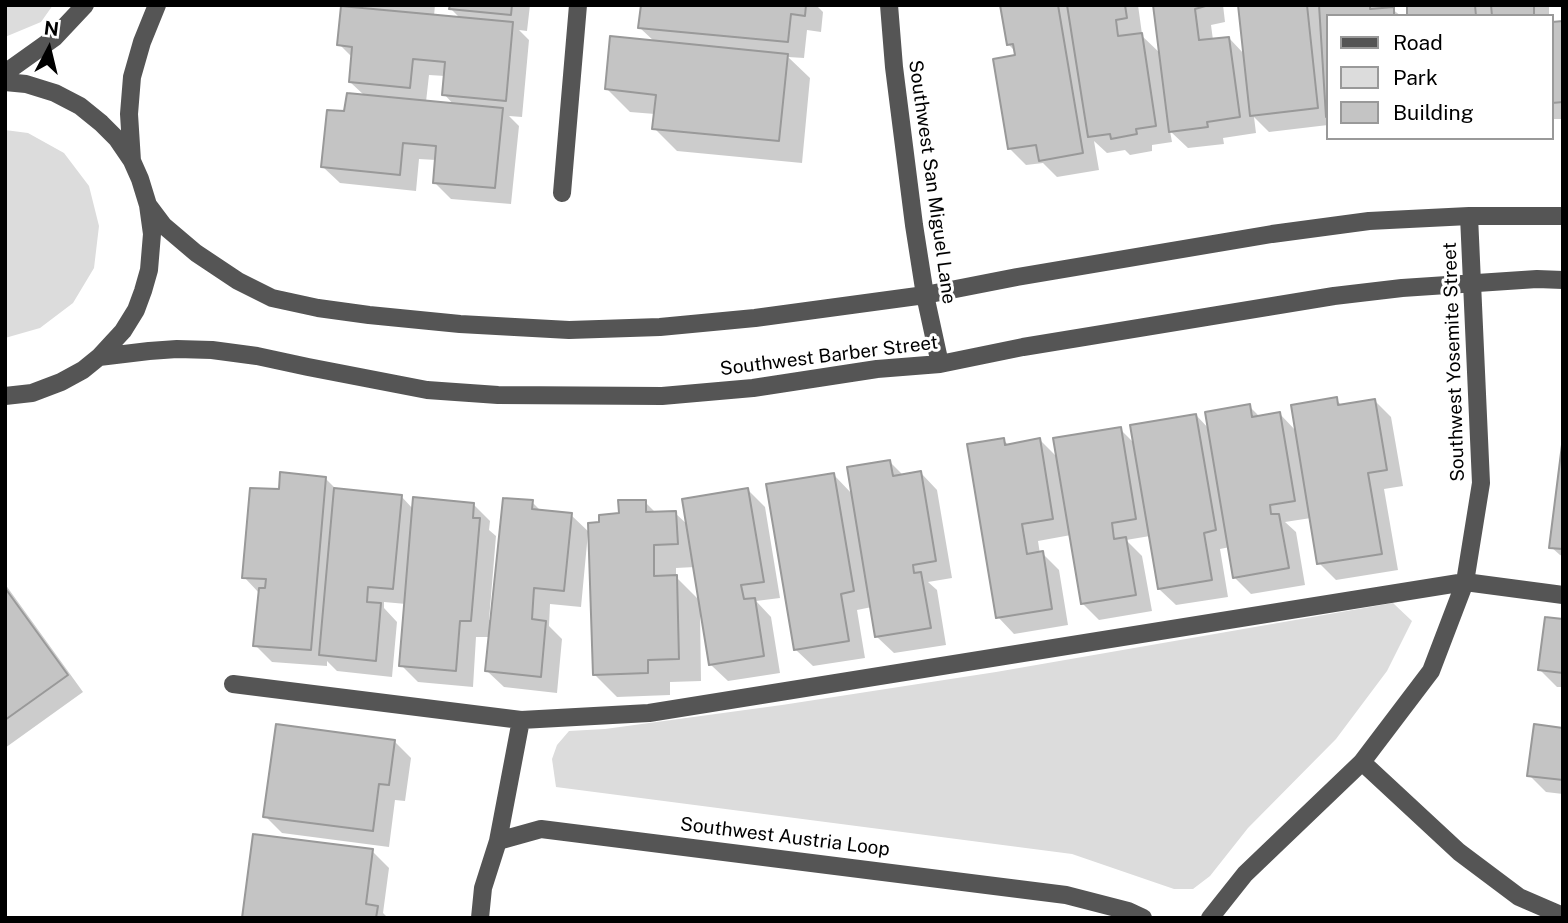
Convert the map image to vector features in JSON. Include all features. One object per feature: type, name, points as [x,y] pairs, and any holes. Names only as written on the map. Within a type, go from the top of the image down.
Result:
[{"type":"street","points":[[5,73],[54,38],[85,5]]},
{"type":"street","points":[[132,160],[129,114],[132,77],[157,5]]},
{"type":"street","points":[[562,193],[578,5]]},
{"type":"street","name":"Southwest San Miguel Lane","points":[[889,5],[914,225],[940,364]]},
{"type":"street","points":[[5,82],[26,84],[55,93],[102,122],[132,160],[148,205],[152,234],[144,291],[123,331],[99,357],[61,383],[32,393],[5,396]]},
{"type":"street","points":[[148,205],[163,225],[196,253],[239,281],[272,298],[369,315],[460,324],[569,330],[755,318],[925,295],[1272,234],[1369,221],[1469,216],[1563,216]]},
{"type":"street","name":"Southwest Yosemite Street","points":[[1210,918],[1245,874],[1362,762],[1431,671],[1465,582],[1481,483],[1469,216]]},
{"type":"street","name":"Southwest Barber Street","points":[[99,357],[158,350],[212,350],[257,356],[427,390],[498,395],[662,397],[753,388],[877,369],[940,364],[1023,347],[1334,296],[1402,288],[1537,279],[1563,280]]},
{"type":"street","points":[[233,684],[521,720],[649,713],[1465,582],[1563,595]]},
{"type":"street","points":[[480,918],[483,888],[498,841],[521,720]]},
{"type":"street","points":[[1362,762],[1469,859],[1519,897],[1563,916]]},
{"type":"street","name":"Southwest Austria Loop","points":[[498,841],[541,829],[1066,895],[1128,911],[1143,918]]},
{"type":"green space","points":[[5,5],[53,5],[41,22],[5,37]]},
{"type":"green space","points":[[5,130],[28,133],[64,153],[89,186],[99,226],[94,268],[73,303],[40,328],[5,338]]},
{"type":"green space","points":[[1393,603],[1412,621],[1387,671],[1336,739],[1248,828],[1210,876],[1193,889],[1174,889],[1072,854],[556,787],[552,759],[557,745],[569,731],[605,729],[782,705],[996,672]]},
{"type":"building","points":[[450,5],[512,5],[511,15],[449,9]]},
{"type":"building","points":[[641,5],[806,5],[805,16],[791,14],[788,42],[638,28]]},
{"type":"building","points":[[1000,5],[1058,5],[1083,153],[1039,161],[1036,145],[1008,149],[993,59],[1015,55],[1013,44],[1007,45]]},
{"type":"building","points":[[1067,5],[1125,5],[1127,18],[1116,20],[1118,36],[1142,33],[1156,126],[1136,129],[1137,134],[1111,139],[1110,134],[1088,137]]},
{"type":"building","points":[[1153,5],[1209,5],[1195,9],[1199,40],[1229,37],[1240,117],[1207,122],[1208,127],[1169,132]]},
{"type":"building","points":[[1238,5],[1307,5],[1318,108],[1250,116]]},
{"type":"building","points":[[1319,5],[1370,5],[1370,9],[1394,7],[1394,14],[1326,14],[1326,117]]},
{"type":"building","points":[[1407,5],[1475,5],[1476,14],[1407,14]]},
{"type":"building","points":[[1491,5],[1534,5],[1534,14],[1492,14]]},
{"type":"building","points":[[341,6],[513,22],[506,101],[442,95],[445,62],[413,59],[410,88],[349,82],[352,47],[337,45]]},
{"type":"building","points":[[1563,21],[1563,102],[1554,103],[1554,22]]},
{"type":"building","points":[[610,36],[788,54],[779,141],[652,129],[656,95],[605,89]]},
{"type":"building","points":[[347,93],[503,108],[495,188],[433,183],[436,146],[403,143],[400,175],[321,167],[327,110],[344,111]]},
{"type":"building","points":[[1337,397],[1338,405],[1375,399],[1387,470],[1368,473],[1382,554],[1317,564],[1291,405]]},
{"type":"building","points":[[1250,404],[1252,417],[1280,412],[1295,501],[1270,505],[1271,514],[1279,514],[1289,568],[1233,578],[1205,412]]},
{"type":"building","points":[[1196,414],[1216,530],[1204,533],[1212,580],[1158,589],[1130,425]]},
{"type":"building","points":[[1121,427],[1136,519],[1112,523],[1114,539],[1126,537],[1136,595],[1081,604],[1053,438]]},
{"type":"building","points":[[1563,437],[1563,549],[1549,548]]},
{"type":"building","points":[[1004,438],[1005,445],[1040,438],[1053,519],[1022,524],[1027,554],[1043,551],[1052,609],[996,618],[967,444]]},
{"type":"building","points":[[890,460],[893,476],[921,471],[936,561],[913,565],[914,573],[921,572],[931,628],[875,637],[847,467]]},
{"type":"building","points":[[280,472],[326,477],[311,650],[253,646],[259,588],[265,588],[266,579],[242,578],[250,488],[279,489]]},
{"type":"building","points":[[834,473],[854,591],[841,594],[849,641],[794,650],[766,484]]},
{"type":"building","points":[[334,488],[402,495],[393,589],[368,587],[367,602],[381,603],[376,661],[319,655]]},
{"type":"building","points":[[748,488],[764,582],[741,585],[744,599],[755,598],[764,656],[709,665],[682,499]]},
{"type":"building","points":[[413,497],[474,503],[473,518],[480,518],[471,621],[460,621],[456,671],[399,666]]},
{"type":"building","points":[[503,498],[533,500],[532,509],[572,513],[564,591],[534,588],[532,619],[546,621],[541,677],[485,671]]},
{"type":"building","points":[[618,500],[646,500],[646,512],[676,511],[678,544],[654,545],[654,576],[677,575],[679,659],[648,660],[648,673],[593,675],[588,523],[599,522],[599,515],[619,513]]},
{"type":"building","points":[[5,588],[68,675],[5,720]]},
{"type":"building","points":[[1545,617],[1563,619],[1563,673],[1538,670]]},
{"type":"building","points":[[276,724],[395,740],[389,785],[379,784],[373,831],[263,817]]},
{"type":"building","points":[[1534,724],[1563,728],[1563,780],[1527,776]]},
{"type":"building","points":[[253,834],[373,849],[366,904],[378,906],[376,918],[242,918]]}]
